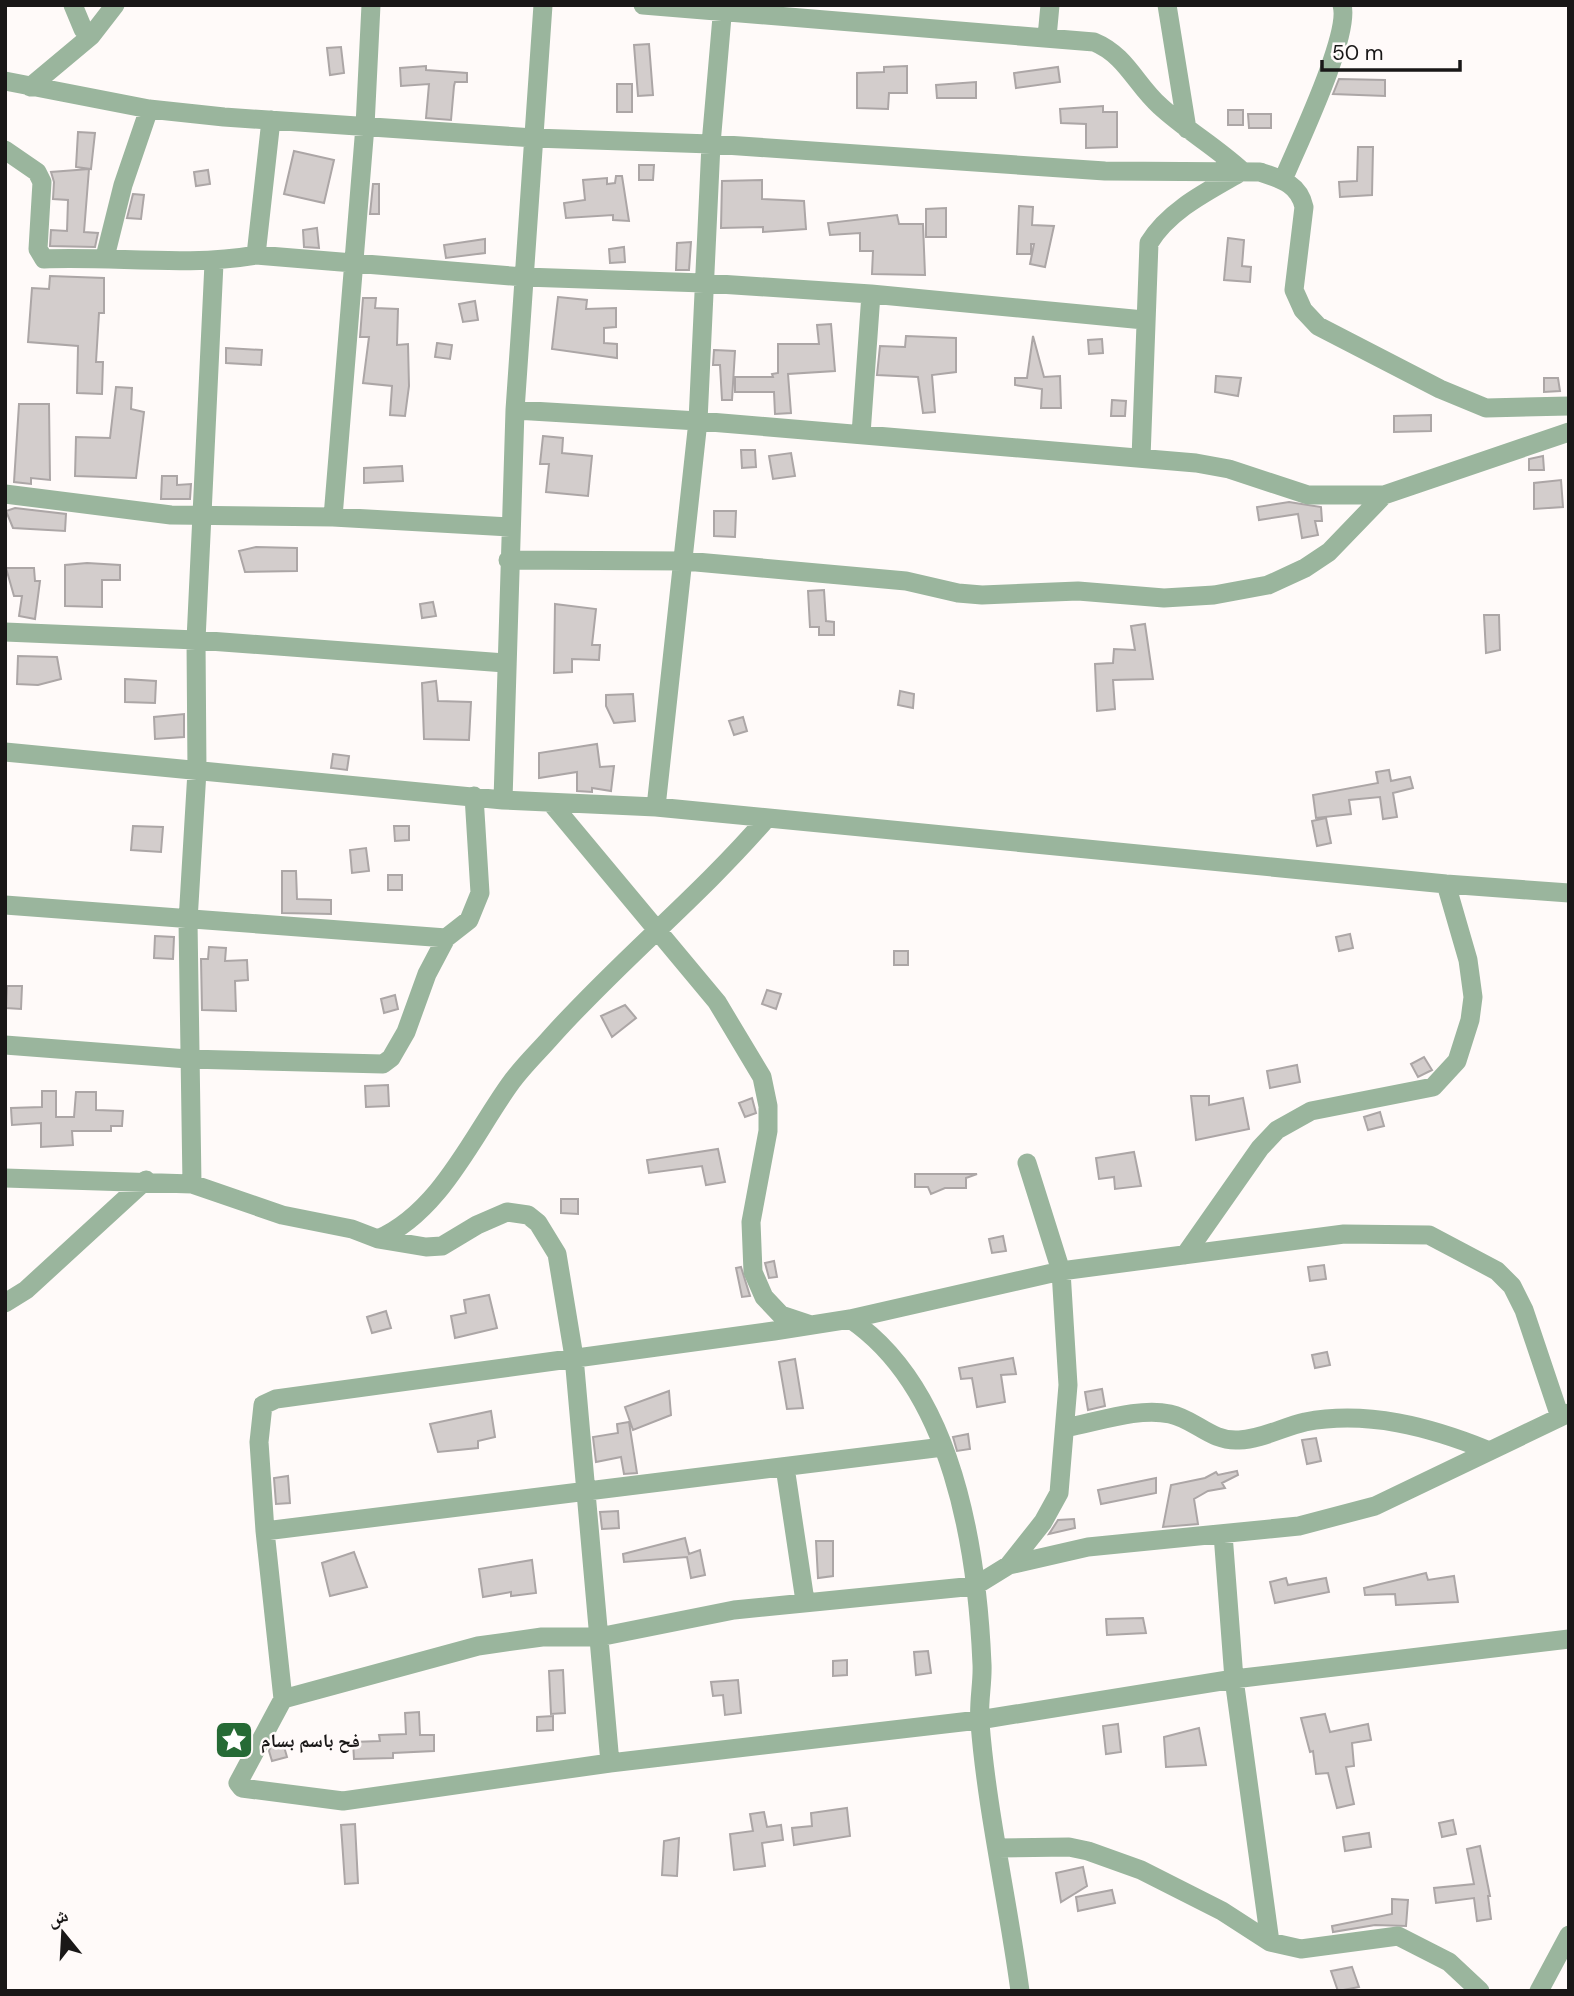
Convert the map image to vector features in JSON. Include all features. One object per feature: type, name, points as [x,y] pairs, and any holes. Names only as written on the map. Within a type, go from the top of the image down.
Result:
[{"type":"street","points":[[73,5],[83,29],[91,36]]},
{"type":"street","points":[[30,88],[91,36],[115,5]]},
{"type":"street","points":[[333,517],[351,264],[365,126],[371,5]]},
{"type":"street","points":[[503,800],[508,560],[515,410],[543,5]]},
{"type":"street","points":[[642,5],[723,9],[1094,42],[1105,46],[1126,63],[1157,104],[1187,129],[1210,143],[1242,171]]},
{"type":"street","points":[[913,25],[915,5]]},
{"type":"street","points":[[1047,37],[1049,5]]},
{"type":"street","points":[[1167,5],[1187,129]]},
{"type":"street","points":[[1283,180],[1329,65],[1341,28],[1342,5]]},
{"type":"street","points":[[656,807],[685,561],[698,421],[711,144],[723,9]]},
{"type":"street","points":[[5,81],[149,109],[271,120],[534,138],[711,144],[1105,171],[1260,172],[1283,180],[1302,196],[1304,207],[1294,290],[1303,310],[1318,326],[1440,389],[1486,408],[1569,407]]},
{"type":"street","points":[[105,257],[123,184],[149,109]]},
{"type":"street","points":[[256,255],[271,120]]},
{"type":"street","points":[[5,150],[37,172],[42,182],[38,249],[44,259],[105,257],[214,263],[256,255],[524,277],[704,283],[871,295],[1144,320]]},
{"type":"street","points":[[1141,458],[1144,320],[1149,243],[1158,228],[1178,212],[1242,171]]},
{"type":"street","points":[[191,1184],[187,1059],[188,921],[197,771],[196,640],[214,263]]},
{"type":"street","points":[[861,435],[871,295]]},
{"type":"street","points":[[515,410],[698,421],[1141,458],[1229,469],[1308,495],[1384,495],[1569,432]]},
{"type":"street","points":[[5,494],[201,517],[333,517],[510,527]]},
{"type":"street","points":[[508,560],[685,561],[906,580],[958,593],[1078,591],[1164,598],[1214,595],[1268,585],[1305,568],[1329,552],[1384,495]]},
{"type":"street","points":[[5,632],[196,640],[505,663]]},
{"type":"street","points":[[5,752],[503,800],[656,807],[1446,884],[1569,893]]},
{"type":"street","points":[[5,1045],[187,1059],[383,1064],[391,1058],[406,1032],[428,974],[446,938],[469,920],[480,893],[474,796]]},
{"type":"street","points":[[552,804],[717,1002],[762,1077],[768,1106],[768,1130],[751,1222],[753,1272],[764,1297],[781,1315],[810,1324]]},
{"type":"street","points":[[378,1239],[396,1231],[413,1218],[462,1157],[511,1082],[599,982],[658,930],[734,856],[767,818]]},
{"type":"street","points":[[1185,1255],[1260,1148],[1277,1130],[1311,1111],[1433,1087],[1457,1061],[1470,1020],[1473,997],[1468,960],[1446,884]]},
{"type":"street","points":[[5,905],[188,921],[446,938]]},
{"type":"street","points":[[1009,1565],[1043,1522],[1059,1493],[1065,1428],[1067,1344],[1061,1271],[1027,1163]]},
{"type":"street","points":[[5,1178],[146,1180],[191,1184],[282,1215],[352,1229],[378,1239],[425,1247],[442,1246],[477,1225],[507,1212],[528,1215],[549,1236],[557,1254],[574,1357],[610,1763]]},
{"type":"street","points":[[5,1303],[26,1290],[146,1180]]},
{"type":"street","points":[[284,1699],[478,1646],[542,1637],[599,1637],[734,1610],[975,1586],[1009,1565],[1088,1547],[1299,1526],[1403,1496],[1487,1450],[1564,1415],[1524,1310],[1512,1286],[1497,1271],[1429,1235],[1344,1234],[1061,1271],[850,1319],[276,1399],[262,1405],[260,1442],[265,1531],[284,1699],[239,1778],[242,1788],[343,1801],[610,1763],[979,1720],[1234,1679],[1569,1639]]},
{"type":"street","points":[[850,1319],[903,1367],[943,1447],[963,1515],[975,1586],[982,1668],[979,1720],[1020,1991]]},
{"type":"street","points":[[1065,1428],[1155,1412],[1173,1414],[1217,1438],[1238,1440],[1302,1423],[1359,1417],[1455,1437],[1487,1450]]},
{"type":"street","points":[[265,1531],[943,1447]]},
{"type":"street","points":[[785,1467],[805,1601]]},
{"type":"street","points":[[1223,1534],[1234,1679],[1270,1942]]},
{"type":"street","points":[[998,1848],[1069,1847],[1088,1851],[1141,1870],[1222,1911],[1270,1942],[1301,1949],[1398,1936],[1449,1962],[1480,1991]]},
{"type":"street","points":[[1539,1991],[1569,1935]]},
{"type":"building","points":[[649,44],[653,95],[638,96],[634,45]]},
{"type":"building","points":[[341,47],[344,73],[330,75],[327,48]]},
{"type":"building","points":[[426,66],[426,70],[467,73],[467,82],[455,82],[451,120],[426,118],[429,84],[401,86],[400,68]]},
{"type":"building","points":[[907,66],[907,93],[889,93],[888,109],[857,108],[857,73],[884,72],[884,67]]},
{"type":"building","points":[[1058,67],[1060,82],[1016,88],[1014,73]]},
{"type":"building","points":[[1339,79],[1385,80],[1385,96],[1333,94]]},
{"type":"building","points":[[976,82],[976,98],[937,98],[936,85]]},
{"type":"building","points":[[617,84],[632,84],[632,112],[617,112]]},
{"type":"building","points":[[1103,106],[1103,112],[1117,112],[1117,147],[1086,148],[1086,124],[1061,123],[1060,109]]},
{"type":"building","points":[[1228,110],[1243,110],[1243,125],[1228,125]]},
{"type":"building","points":[[1248,114],[1271,114],[1271,128],[1249,128]]},
{"type":"building","points":[[78,132],[95,133],[91,169],[76,167]]},
{"type":"building","points":[[1358,147],[1373,147],[1372,195],[1340,197],[1339,182],[1357,181]]},
{"type":"building","points":[[294,151],[334,160],[324,203],[284,194]]},
{"type":"building","points":[[639,165],[654,165],[653,180],[639,180]]},
{"type":"building","points":[[89,169],[84,232],[98,233],[95,247],[50,246],[51,230],[67,231],[68,200],[53,199],[54,182],[51,172]]},
{"type":"building","points":[[208,170],[210,184],[196,186],[194,172]]},
{"type":"building","points":[[616,176],[622,176],[629,221],[613,220],[613,215],[566,218],[564,203],[585,200],[583,180],[607,178],[607,184],[615,183]]},
{"type":"building","points":[[762,180],[762,199],[804,201],[806,229],[763,232],[763,227],[721,228],[722,181]]},
{"type":"building","points":[[373,184],[379,184],[379,214],[370,214]]},
{"type":"building","points":[[133,194],[144,195],[141,219],[127,218]]},
{"type":"building","points":[[1019,206],[1033,207],[1032,225],[1054,226],[1045,267],[1030,264],[1034,244],[1031,244],[1031,254],[1017,254]]},
{"type":"building","points":[[946,208],[946,237],[926,237],[926,209]]},
{"type":"building","points":[[897,215],[899,224],[923,224],[925,275],[872,274],[873,251],[860,251],[860,233],[830,235],[828,223]]},
{"type":"building","points":[[317,228],[319,248],[304,247],[303,230]]},
{"type":"building","points":[[1228,238],[1244,240],[1242,266],[1251,267],[1250,282],[1224,280]]},
{"type":"building","points":[[485,239],[485,253],[446,258],[444,245]]},
{"type":"building","points":[[691,242],[689,270],[676,270],[677,243]]},
{"type":"building","points":[[624,247],[625,262],[610,263],[609,249]]},
{"type":"building","points":[[50,276],[104,278],[104,313],[99,313],[96,362],[103,362],[102,394],[77,393],[78,346],[28,342],[32,288],[49,289]]},
{"type":"building","points":[[558,297],[587,300],[586,309],[616,308],[616,327],[604,328],[604,343],[617,344],[617,358],[552,349]]},
{"type":"building","points":[[363,298],[376,298],[375,308],[398,309],[397,345],[408,344],[409,386],[405,416],[390,415],[392,386],[363,383],[369,337],[360,337]]},
{"type":"building","points":[[475,301],[478,320],[463,322],[459,304]]},
{"type":"building","points":[[831,324],[835,371],[788,374],[791,413],[775,414],[774,392],[735,392],[735,377],[773,377],[772,374],[778,373],[778,344],[819,344],[817,325]]},
{"type":"building","points":[[906,336],[956,338],[956,372],[932,375],[935,412],[923,413],[918,377],[877,375],[880,346],[905,347]]},
{"type":"building","points":[[1033,336],[1044,377],[1060,376],[1061,408],[1041,408],[1042,389],[1015,385],[1015,378],[1027,378]]},
{"type":"building","points":[[1102,339],[1103,353],[1089,354],[1088,340]]},
{"type":"building","points":[[437,343],[452,345],[450,359],[435,357]]},
{"type":"building","points":[[226,348],[262,350],[261,365],[226,363]]},
{"type":"building","points":[[714,350],[735,351],[732,400],[722,400],[720,365],[713,365]]},
{"type":"building","points":[[1216,376],[1241,378],[1238,396],[1215,392]]},
{"type":"building","points":[[1544,378],[1558,378],[1560,391],[1544,392]]},
{"type":"building","points":[[116,387],[132,388],[131,409],[144,412],[136,478],[75,476],[76,437],[110,438]]},
{"type":"building","points":[[1112,400],[1126,401],[1125,416],[1111,416]]},
{"type":"building","points":[[19,404],[49,404],[50,480],[31,478],[31,484],[14,482]]},
{"type":"building","points":[[1431,415],[1431,431],[1394,432],[1394,416]]},
{"type":"building","points":[[543,436],[563,438],[562,453],[592,456],[588,496],[546,492],[549,464],[540,464]]},
{"type":"building","points":[[741,450],[755,450],[756,467],[742,468]]},
{"type":"building","points":[[791,453],[795,476],[773,479],[769,456]]},
{"type":"building","points":[[1543,456],[1544,470],[1529,470],[1529,459]]},
{"type":"building","points":[[402,466],[403,481],[364,483],[364,468]]},
{"type":"building","points":[[162,476],[177,476],[177,485],[191,484],[190,499],[161,499]]},
{"type":"building","points":[[1561,480],[1563,507],[1534,509],[1534,483]]},
{"type":"building","points":[[1289,502],[1321,507],[1322,521],[1315,521],[1318,535],[1302,538],[1298,514],[1259,520],[1257,507]]},
{"type":"building","points":[[15,508],[66,514],[65,531],[13,528],[6,511]]},
{"type":"building","points":[[714,511],[736,511],[735,537],[714,536]]},
{"type":"building","points":[[256,547],[297,548],[297,571],[245,572],[239,551]]},
{"type":"building","points":[[65,565],[120,565],[120,580],[102,580],[102,607],[65,606]]},
{"type":"building","points":[[6,568],[34,568],[35,581],[40,581],[35,619],[19,616],[22,596],[14,596]]},
{"type":"building","points":[[824,590],[826,621],[834,622],[834,635],[819,635],[819,627],[810,627],[808,591]]},
{"type":"building","points":[[433,602],[436,616],[422,618],[420,604]]},
{"type":"building","points":[[555,604],[596,609],[592,645],[600,645],[599,660],[572,659],[572,672],[554,673]]},
{"type":"building","points":[[1484,615],[1499,615],[1500,650],[1486,653]]},
{"type":"building","points":[[1145,624],[1153,679],[1113,680],[1115,709],[1097,711],[1095,664],[1113,663],[1114,649],[1135,650],[1131,626]]},
{"type":"building","points":[[18,656],[57,657],[61,679],[38,685],[17,684]]},
{"type":"building","points":[[125,679],[156,681],[155,703],[125,702]]},
{"type":"building","points":[[436,681],[438,701],[471,702],[469,740],[424,739],[422,683]]},
{"type":"building","points":[[900,691],[914,694],[913,708],[898,705]]},
{"type":"building","points":[[633,694],[635,721],[614,723],[606,706],[606,695]]},
{"type":"building","points":[[184,714],[184,737],[155,739],[154,717]]},
{"type":"building","points":[[743,717],[747,731],[734,735],[729,721]]},
{"type":"building","points":[[597,744],[600,767],[614,766],[611,791],[592,788],[592,792],[577,791],[577,772],[539,778],[539,753]]},
{"type":"building","points":[[333,754],[349,756],[347,770],[331,768]]},
{"type":"building","points":[[1389,770],[1391,781],[1410,777],[1413,788],[1393,793],[1397,817],[1383,819],[1380,797],[1349,800],[1351,814],[1316,818],[1313,795],[1378,783],[1376,772]]},
{"type":"building","points":[[1326,818],[1331,843],[1317,846],[1312,821]]},
{"type":"building","points":[[133,826],[163,827],[161,852],[131,850]]},
{"type":"building","points":[[394,826],[409,826],[409,840],[395,841]]},
{"type":"building","points":[[366,848],[369,871],[352,873],[350,850]]},
{"type":"building","points":[[282,871],[296,871],[297,899],[331,900],[331,914],[282,913]]},
{"type":"building","points":[[388,875],[402,875],[402,890],[388,890]]},
{"type":"building","points":[[1350,934],[1353,948],[1339,951],[1336,937]]},
{"type":"building","points":[[155,936],[174,937],[173,959],[154,958]]},
{"type":"building","points":[[209,947],[226,948],[225,961],[247,960],[248,980],[235,981],[236,1011],[202,1010],[201,959],[208,959]]},
{"type":"building","points":[[894,951],[908,951],[908,965],[894,965]]},
{"type":"building","points":[[7,986],[22,986],[21,1009],[6,1008]]},
{"type":"building","points":[[767,990],[781,994],[776,1009],[762,1004]]},
{"type":"building","points":[[395,995],[398,1009],[384,1013],[381,999]]},
{"type":"building","points":[[625,1005],[636,1018],[612,1037],[601,1016]]},
{"type":"building","points":[[1424,1057],[1432,1070],[1418,1077],[1411,1064]]},
{"type":"building","points":[[1297,1065],[1300,1082],[1270,1088],[1267,1071]]},
{"type":"building","points":[[388,1085],[389,1106],[366,1107],[365,1086]]},
{"type":"building","points":[[42,1091],[56,1091],[56,1117],[74,1117],[76,1092],[96,1092],[96,1110],[123,1111],[122,1126],[111,1126],[111,1131],[72,1131],[73,1145],[41,1147],[41,1123],[12,1125],[11,1108],[42,1107]]},
{"type":"building","points":[[1191,1096],[1209,1096],[1209,1105],[1243,1098],[1249,1129],[1196,1140]]},
{"type":"building","points":[[752,1098],[756,1113],[745,1117],[739,1103]]},
{"type":"building","points":[[1380,1112],[1384,1126],[1368,1130],[1364,1117]]},
{"type":"building","points":[[718,1149],[725,1182],[706,1185],[702,1166],[649,1173],[647,1160]]},
{"type":"building","points":[[1134,1152],[1141,1186],[1115,1189],[1114,1177],[1099,1179],[1096,1158]]},
{"type":"building","points":[[915,1174],[977,1174],[966,1178],[966,1188],[945,1188],[931,1194],[928,1187],[915,1187]]},
{"type":"building","points":[[561,1199],[578,1199],[578,1214],[561,1213]]},
{"type":"building","points":[[1003,1236],[1006,1251],[992,1253],[989,1239]]},
{"type":"building","points":[[774,1261],[777,1277],[769,1278],[765,1263]]},
{"type":"building","points":[[1324,1265],[1326,1279],[1310,1281],[1308,1267]]},
{"type":"building","points":[[741,1267],[750,1296],[742,1297],[736,1268]]},
{"type":"building","points":[[489,1295],[497,1328],[455,1338],[451,1316],[466,1313],[464,1300]]},
{"type":"building","points":[[386,1311],[391,1328],[372,1333],[367,1317]]},
{"type":"building","points":[[1327,1352],[1330,1365],[1315,1368],[1312,1355]]},
{"type":"building","points":[[1013,1358],[1016,1374],[1001,1375],[1005,1402],[977,1407],[972,1378],[961,1379],[959,1368]]},
{"type":"building","points":[[795,1359],[803,1408],[787,1409],[779,1362]]},
{"type":"building","points":[[1102,1389],[1105,1406],[1088,1410],[1085,1392]]},
{"type":"building","points":[[669,1391],[671,1415],[633,1430],[625,1407]]},
{"type":"building","points":[[491,1411],[495,1437],[478,1441],[478,1448],[438,1452],[430,1424]]},
{"type":"building","points":[[629,1422],[637,1473],[624,1474],[621,1457],[596,1462],[593,1437],[618,1433],[617,1424]]},
{"type":"building","points":[[968,1434],[970,1449],[957,1451],[953,1437]]},
{"type":"building","points":[[1316,1438],[1321,1461],[1307,1464],[1302,1440]]},
{"type":"building","points":[[1237,1471],[1238,1475],[1222,1483],[1225,1488],[1208,1491],[1194,1499],[1198,1524],[1163,1527],[1171,1485],[1205,1478],[1216,1472],[1218,1475]]},
{"type":"building","points":[[288,1476],[290,1503],[276,1504],[274,1478]]},
{"type":"building","points":[[1156,1478],[1156,1493],[1101,1504],[1098,1490]]},
{"type":"building","points":[[618,1511],[619,1528],[602,1529],[600,1512]]},
{"type":"building","points":[[1074,1519],[1075,1528],[1049,1534],[1058,1520]]},
{"type":"building","points":[[685,1538],[689,1554],[700,1550],[705,1575],[691,1578],[687,1557],[624,1562],[623,1554]]},
{"type":"building","points":[[816,1541],[833,1541],[833,1576],[818,1578]]},
{"type":"building","points":[[354,1552],[367,1587],[330,1596],[322,1563]]},
{"type":"building","points":[[532,1560],[536,1593],[511,1596],[511,1592],[483,1597],[479,1569]]},
{"type":"building","points":[[1426,1573],[1428,1580],[1454,1576],[1458,1602],[1396,1605],[1395,1594],[1365,1595],[1364,1588]]},
{"type":"building","points":[[1286,1578],[1288,1585],[1326,1578],[1329,1592],[1275,1603],[1270,1582]]},
{"type":"building","points":[[1143,1618],[1146,1633],[1107,1635],[1106,1619]]},
{"type":"building","points":[[928,1651],[931,1673],[916,1675],[914,1652]]},
{"type":"building","points":[[847,1660],[847,1675],[833,1676],[833,1661]]},
{"type":"building","points":[[563,1670],[565,1713],[551,1714],[549,1671]]},
{"type":"building","points":[[738,1680],[741,1713],[725,1715],[723,1695],[713,1696],[711,1682]]},
{"type":"building","points":[[419,1712],[420,1735],[434,1735],[434,1751],[393,1753],[393,1758],[354,1759],[353,1742],[380,1741],[379,1735],[406,1734],[405,1713]]},
{"type":"building","points":[[1325,1714],[1330,1732],[1368,1724],[1371,1740],[1352,1743],[1354,1766],[1346,1767],[1354,1804],[1337,1808],[1328,1773],[1316,1774],[1313,1751],[1310,1752],[1301,1718]]},
{"type":"building","points":[[553,1716],[553,1730],[537,1731],[537,1717]]},
{"type":"building","points":[[1118,1724],[1121,1752],[1106,1754],[1103,1726]]},
{"type":"building","points":[[1199,1728],[1206,1765],[1166,1767],[1164,1737]]},
{"type":"building","points":[[283,1743],[287,1757],[272,1761],[269,1751],[271,1746]]},
{"type":"building","points":[[847,1808],[850,1836],[794,1845],[792,1828],[812,1826],[811,1813]]},
{"type":"building","points":[[764,1812],[767,1827],[781,1825],[783,1840],[762,1843],[765,1866],[734,1870],[730,1834],[753,1831],[750,1814]]},
{"type":"building","points":[[1453,1820],[1456,1834],[1442,1837],[1439,1823]]},
{"type":"building","points":[[355,1824],[358,1883],[345,1884],[341,1825]]},
{"type":"building","points":[[1369,1833],[1371,1847],[1345,1851],[1343,1837]]},
{"type":"building","points":[[679,1838],[677,1876],[662,1875],[664,1841]]},
{"type":"building","points":[[1480,1846],[1490,1896],[1491,1919],[1477,1921],[1474,1898],[1436,1903],[1434,1888],[1474,1884],[1467,1849]]},
{"type":"building","points":[[1083,1867],[1087,1886],[1061,1902],[1056,1873]]},
{"type":"building","points":[[1112,1890],[1115,1903],[1078,1911],[1076,1897]]},
{"type":"building","points":[[1392,1899],[1408,1900],[1406,1926],[1375,1925],[1333,1932],[1332,1926],[1392,1914]]},
{"type":"building","points":[[1352,1967],[1359,1987],[1338,1991],[1331,1971]]},
{"type":"place","name":"فح باسم بسام","points":[[234,1740]]}]
